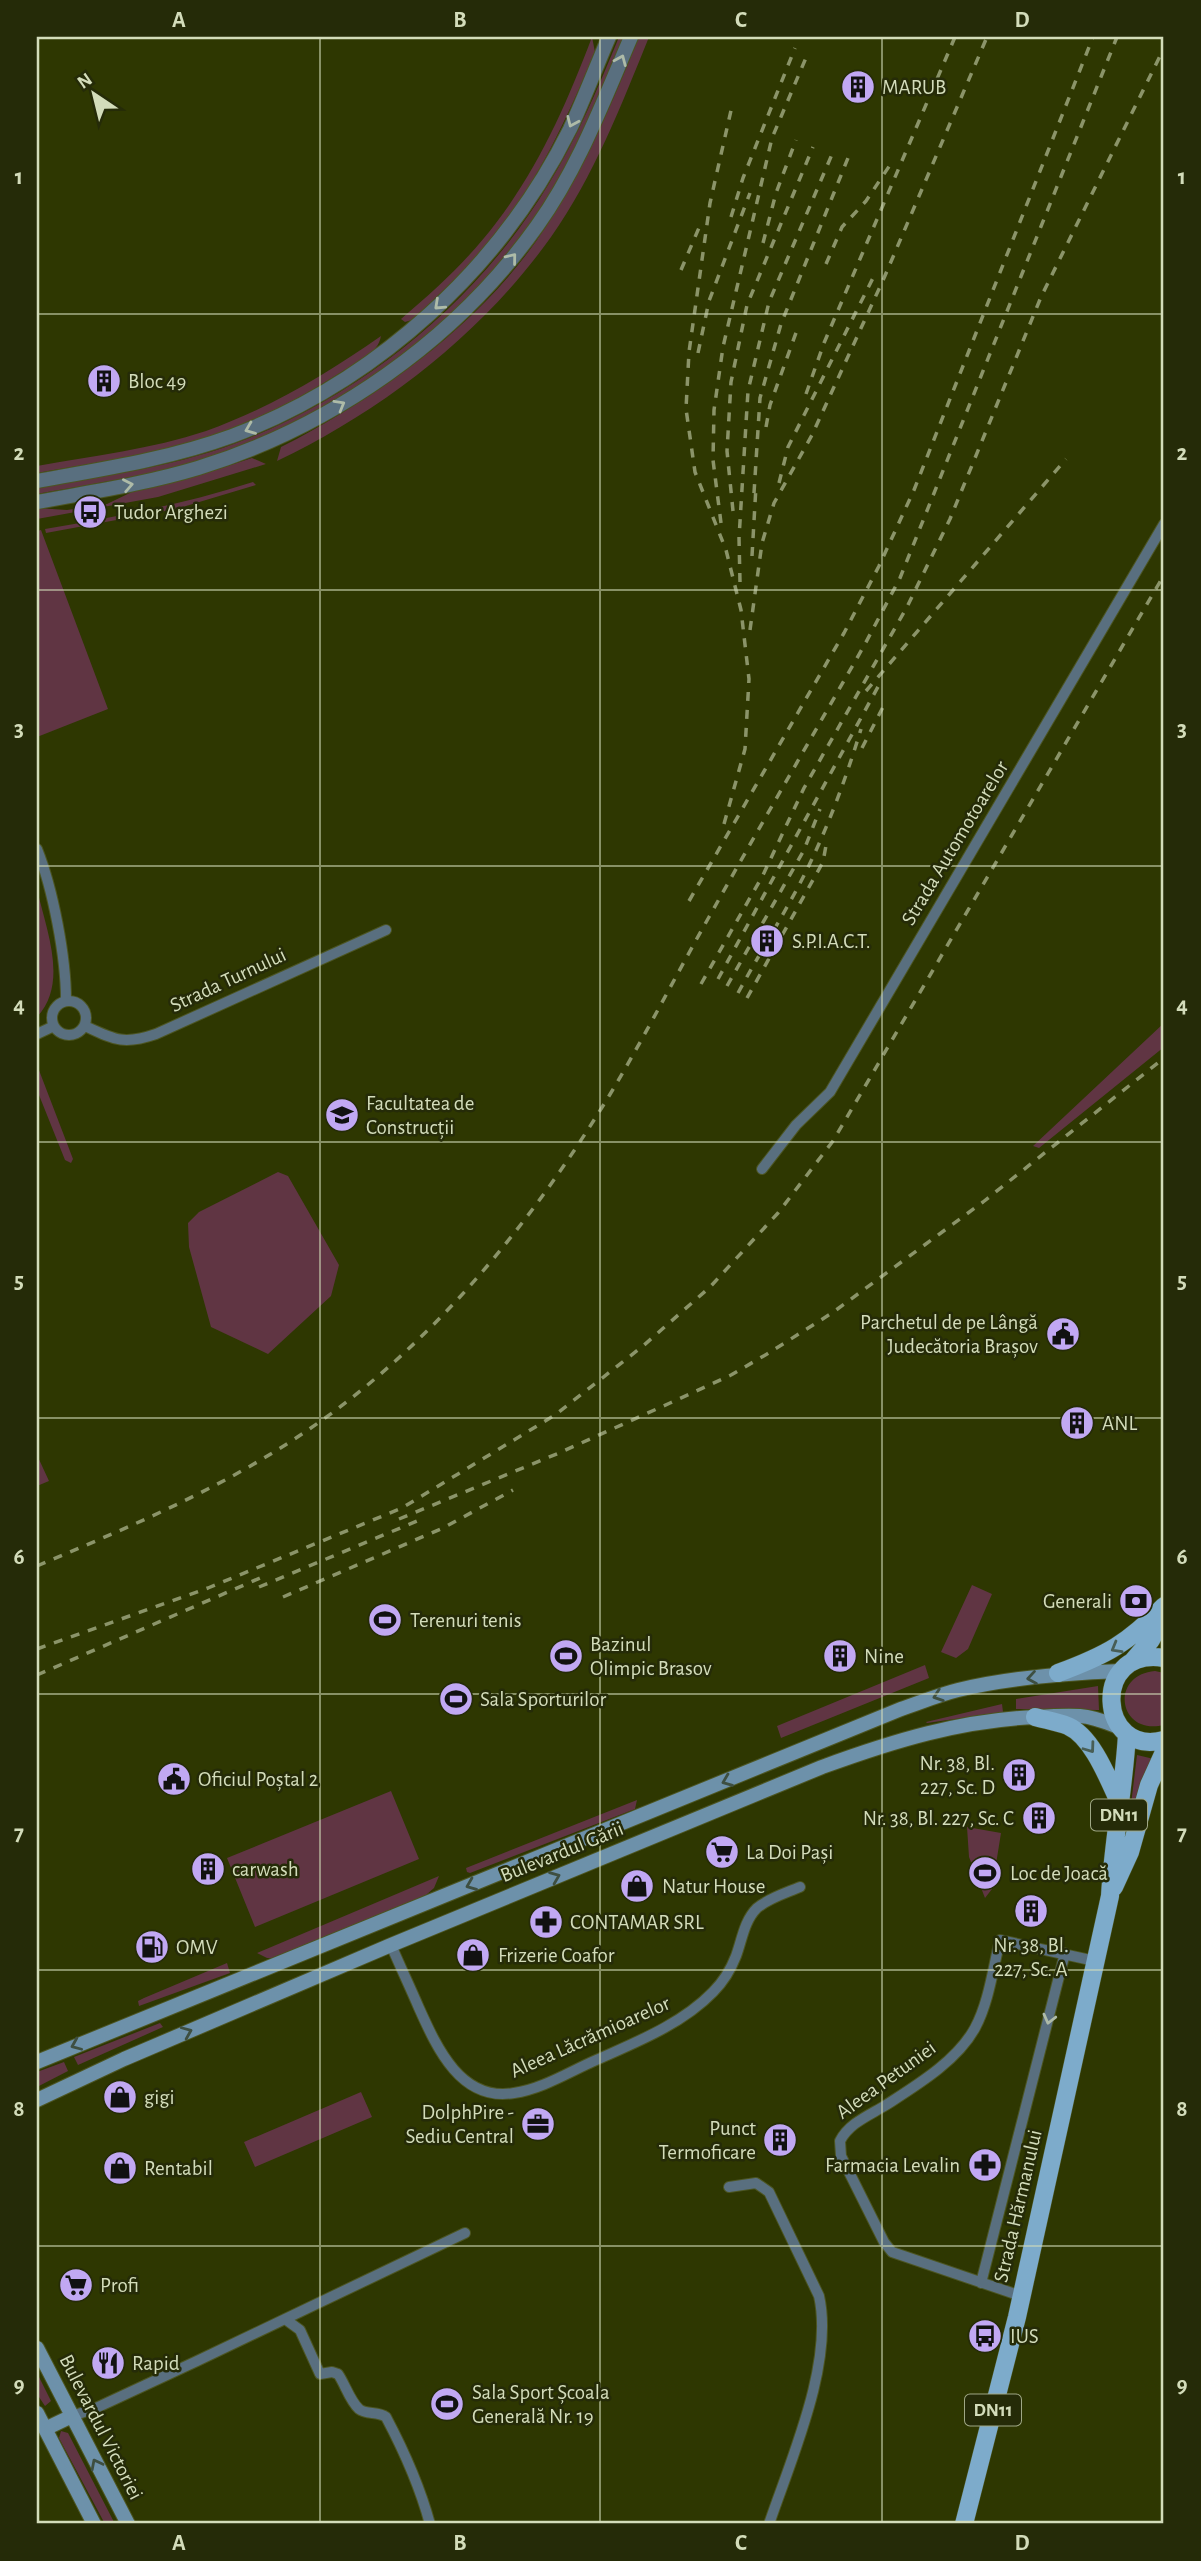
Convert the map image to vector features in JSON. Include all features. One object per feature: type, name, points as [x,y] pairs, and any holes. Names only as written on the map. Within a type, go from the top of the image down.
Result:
[{"type":"main road","points":[[1058,1674],[1094,1660],[1125,1643],[1164,1606]]},
{"type":"main road","points":[[1164,1616],[1151,1640],[1113,1684],[1110,1703],[1116,1721],[1124,1731],[1148,1742],[1164,1740]]},
{"type":"main road","points":[[1126,1667],[1142,1658],[1164,1658]]},
{"type":"main road","name":"Bulevardul Gării","points":[[37,2062],[901,1709],[956,1690],[1058,1674],[1126,1667]]},
{"type":"main road","name":"Bulevardul Gării","points":[[37,2099],[391,1945],[865,1751],[948,1727],[986,1720],[1080,1716],[1096,1719],[1124,1731]]},
{"type":"main road","points":[[1035,1717],[1070,1727],[1083,1738],[1105,1771],[1120,1805]]},
{"type":"main road","name":"Strada Hărmanului","points":[[964,2524],[1021,2296],[1110,1896],[1112,1852],[1120,1805],[1124,1731]]},
{"type":"main road","name":"Strada Hărmanului","points":[[1110,1896],[1130,1853],[1149,1785],[1164,1752]]},
{"type":"main road","name":"Bulevardul Victoriei","points":[[37,2348],[128,2524]]},
{"type":"main road","points":[[37,2413],[94,2524]]},
{"type":"main road","points":[[45,2429],[72,2416]]},
{"type":"street","points":[[37,481],[162,457],[231,436],[304,402],[381,353],[457,288],[488,255],[520,213],[570,129],[609,37]]},
{"type":"street","points":[[37,502],[165,477],[227,459],[266,444],[315,419],[396,369],[468,307],[506,266],[537,226],[587,140],[631,37]]},
{"type":"street","name":"Strada Automotoarelor","points":[[762,1169],[784,1144],[796,1125],[830,1092],[1164,524]]},
{"type":"street","points":[[37,849],[63,957],[66,1000]]},
{"type":"street","name":"Strada Turnului","points":[[85,1026],[119,1041],[137,1040],[386,930]]},
{"type":"street","points":[[66,1000],[78,1003],[84,1009],[86,1020],[85,1026],[72,1035],[61,1034],[54,1027],[51,1016],[53,1010],[66,1000]]},
{"type":"street","points":[[37,1034],[54,1027]]},
{"type":"street","name":"Aleea Lăcrămioarelor","points":[[391,1945],[439,2051],[463,2079],[493,2093],[512,2094],[544,2083],[618,2050],[682,2018],[714,1992],[729,1972],[746,1924],[758,1908],[769,1900],[800,1887]]},
{"type":"street","name":"Aleea Petuniei","points":[[1021,2296],[899,2256],[888,2249],[841,2156],[840,2141],[851,2126],[924,2078],[970,2037],[981,2013],[1000,1940],[1095,1961]]},
{"type":"street","points":[[981,2283],[1065,1953]]},
{"type":"street","points":[[729,2187],[755,2183],[769,2192],[819,2296],[822,2311],[823,2342],[820,2359],[800,2433],[769,2524]]},
{"type":"street","points":[[72,2416],[96,2408],[465,2232]]},
{"type":"street","points":[[285,2319],[300,2330],[320,2374],[338,2374],[357,2407],[386,2417],[407,2457],[430,2524]]},
{"type":"shaded area","points":[[592,37],[595,52],[575,98],[554,143],[516,207],[470,264],[412,320],[405,322],[401,319],[463,262],[486,236],[526,180],[551,134]]},
{"type":"shaded area","points":[[619,37],[625,37],[583,134],[553,190],[526,231],[495,270],[460,307],[421,342],[380,374],[337,402],[293,426],[248,445],[170,469],[37,494],[37,488],[171,463],[249,438],[294,418],[337,394],[418,336],[490,265],[521,226],[568,149]]},
{"type":"shaded area","points":[[639,37],[649,37],[594,165],[551,237],[524,272],[462,337],[428,366],[355,418],[277,461],[281,447],[392,381],[461,325],[492,295],[520,262],[559,205],[608,111]]},
{"type":"shaded area","points":[[381,336],[376,348],[360,361],[310,391],[240,425],[163,449],[37,473],[37,466],[165,443],[230,422],[296,390]]},
{"type":"shaded area","points":[[252,458],[266,464],[158,497],[37,519],[37,508],[67,510],[107,504],[138,489],[197,476]]},
{"type":"shaded area","points":[[253,482],[256,485],[176,509],[46,533],[45,529],[124,515]]},
{"type":"shaded area","points":[[41,530],[108,709],[37,737],[37,531]]},
{"type":"shaded area","points":[[37,889],[49,939],[53,972],[47,1003],[37,1017]]},
{"type":"shaded area","points":[[1164,1023],[1164,1047],[1039,1148],[1033,1146]]},
{"type":"shaded area","points":[[37,1065],[73,1159],[71,1163],[65,1160],[37,1090]]},
{"type":"shaded area","points":[[278,1172],[288,1176],[339,1265],[331,1296],[268,1354],[211,1327],[189,1247],[188,1223],[199,1212]]},
{"type":"shaded area","points":[[37,1455],[49,1481],[37,1486]]},
{"type":"shaded area","points":[[972,1585],[992,1594],[968,1649],[956,1658],[941,1652]]},
{"type":"shaded area","points":[[925,1665],[929,1678],[781,1738],[777,1726]]},
{"type":"shaded area","points":[[1155,1671],[1164,1673],[1164,1725],[1149,1726],[1137,1722],[1129,1714],[1125,1704],[1126,1693],[1131,1683],[1140,1675]]},
{"type":"shaded area","points":[[1098,1686],[1099,1710],[1016,1709],[1016,1699]]},
{"type":"shaded area","points":[[1002,1704],[1003,1712],[926,1722]]},
{"type":"shaded area","points":[[1137,1755],[1154,1759],[1129,1821]]},
{"type":"shaded area","points":[[391,1791],[419,1859],[255,1927],[227,1858]]},
{"type":"shaded area","points":[[637,1800],[635,1809],[467,1872],[466,1868]]},
{"type":"shaded area","name":"Loc de Joacă","points":[[967,1827],[1001,1833],[992,1889],[985,1898],[969,1857]]},
{"type":"shaded area","points":[[439,1876],[434,1888],[426,1895],[275,1958],[267,1958],[257,1953]]},
{"type":"shaded area","points":[[227,1963],[230,1973],[139,2006],[138,2001],[144,1998]]},
{"type":"shaded area","points":[[160,2023],[163,2027],[78,2065],[74,2057]]},
{"type":"shaded area","points":[[64,2062],[68,2071],[37,2087],[37,2072]]},
{"type":"shaded area","points":[[361,2092],[372,2117],[255,2167],[244,2142]]},
{"type":"shaded area","points":[[37,2373],[51,2401],[45,2406],[37,2394]]},
{"type":"shaded area","points":[[61,2431],[68,2433],[115,2524],[105,2524],[59,2438]]},
{"type":"railway","points":[[806,394],[824,343],[955,37]]},
{"type":"railway","points":[[750,630],[762,543],[774,503],[812,435],[884,278],[987,37]]},
{"type":"railway","points":[[689,901],[844,633],[879,566],[914,490],[1093,37]]},
{"type":"railway","points":[[37,1566],[152,1516],[225,1480],[297,1438],[332,1413],[413,1345],[450,1307],[486,1268],[551,1185],[622,1074],[900,578],[1117,37]]},
{"type":"railway","points":[[731,217],[743,178],[795,48]]},
{"type":"railway","points":[[701,984],[763,875],[804,788],[907,607],[950,519],[1041,297],[1164,48]]},
{"type":"railway","points":[[721,523],[713,460],[714,410],[723,347],[772,138],[808,53]]},
{"type":"railway","points":[[724,824],[745,749],[749,679],[741,610],[726,550],[695,472],[686,409],[689,352],[710,203],[732,106]]},
{"type":"railway","points":[[763,243],[776,193],[796,140]]},
{"type":"railway","points":[[733,511],[727,451],[731,382],[747,305],[813,147]]},
{"type":"railway","points":[[740,582],[739,538],[748,391],[769,302],[833,152]]},
{"type":"railway","points":[[754,493],[760,398],[781,324],[848,158]]},
{"type":"railway","points":[[826,264],[842,227],[866,201],[890,165]]},
{"type":"railway","points":[[698,353],[709,301],[750,193]]},
{"type":"railway","points":[[681,270],[701,223]]},
{"type":"railway","points":[[779,483],[788,447],[875,274]]},
{"type":"railway","points":[[766,427],[770,405],[797,330]]},
{"type":"railway","points":[[866,691],[1066,459]]},
{"type":"railway","points":[[752,556],[756,486]]},
{"type":"railway","points":[[37,1649],[208,1588],[402,1508],[555,1415],[643,1346],[710,1287],[778,1213],[833,1141],[1164,575]]},
{"type":"railway","points":[[718,979],[879,685]]},
{"type":"railway","points":[[862,748],[884,705]]},
{"type":"railway","points":[[738,993],[797,889],[825,831],[861,729]]},
{"type":"railway","points":[[727,986],[804,850],[820,809]]},
{"type":"railway","points":[[747,998],[823,862],[827,840]]},
{"type":"railway","points":[[399,1519],[559,1453],[731,1375],[767,1354],[832,1313],[983,1202],[1164,1058]]},
{"type":"railway","points":[[283,1597],[443,1528],[513,1490]]},
{"type":"railway","points":[[259,1587],[417,1521]]},
{"type":"railway","points":[[37,1675],[267,1575]]},
{"type":"place","name":"MARUB","points":[[858,87]]},
{"type":"place","name":"Bloc 49","points":[[104,381]]},
{"type":"place","name":"Tudor Arghezi","points":[[90,512]]},
{"type":"place","name":"S.P.I.A.C.T.","points":[[767,941]]},
{"type":"place","name":"Facultatea de Construcții","points":[[342,1115]]},
{"type":"place","name":"Parchetul de pe Lângă Judecătoria Brașov","points":[[1063,1334]]},
{"type":"place","name":"ANL","points":[[1077,1423]]},
{"type":"place","name":"Generali","points":[[1136,1601]]},
{"type":"place","name":"Terenuri tenis","points":[[385,1620]]},
{"type":"place","name":"Bazinul Olimpic Brasov","points":[[566,1656]]},
{"type":"place","name":"Nine","points":[[840,1656]]},
{"type":"place","name":"Sala Sporturilor","points":[[456,1699]]},
{"type":"place","name":"Nr. 38, Bl. 227, Sc. D","points":[[1019,1775]]},
{"type":"place","name":"Oficiul Poștal 2","points":[[174,1779]]},
{"type":"place","name":"Nr. 38, Bl. 227, Sc. C","points":[[1039,1818]]},
{"type":"place","name":"La Doi Pași","points":[[722,1852]]},
{"type":"place","name":"carwash","points":[[208,1869]]},
{"type":"place","name":"Loc de Joacă","points":[[985,1873]]},
{"type":"place","name":"Natur House","points":[[637,1886]]},
{"type":"place","name":"Nr. 38, Bl. 227, Sc. A","points":[[1031,1911]]},
{"type":"place","name":"CONTAMAR SRL","points":[[546,1922]]},
{"type":"place","name":"OMV","points":[[152,1947]]},
{"type":"place","name":"Frizerie Coafor","points":[[473,1955]]},
{"type":"place","name":"gigi","points":[[120,2097]]},
{"type":"place","name":"DolphPire - Sediu Central","points":[[538,2124]]},
{"type":"place","name":"Punct Termoficare","points":[[780,2140]]},
{"type":"place","name":"Farmacia Levalin","points":[[985,2165]]},
{"type":"place","name":"Rentabil","points":[[120,2168]]},
{"type":"place","name":"Profi","points":[[76,2285]]},
{"type":"place","name":"IUS","points":[[985,2336]]},
{"type":"place","name":"Rapid","points":[[108,2363]]},
{"type":"place","name":"Sala Sport Școala Generală Nr. 19","points":[[447,2404]]}]
